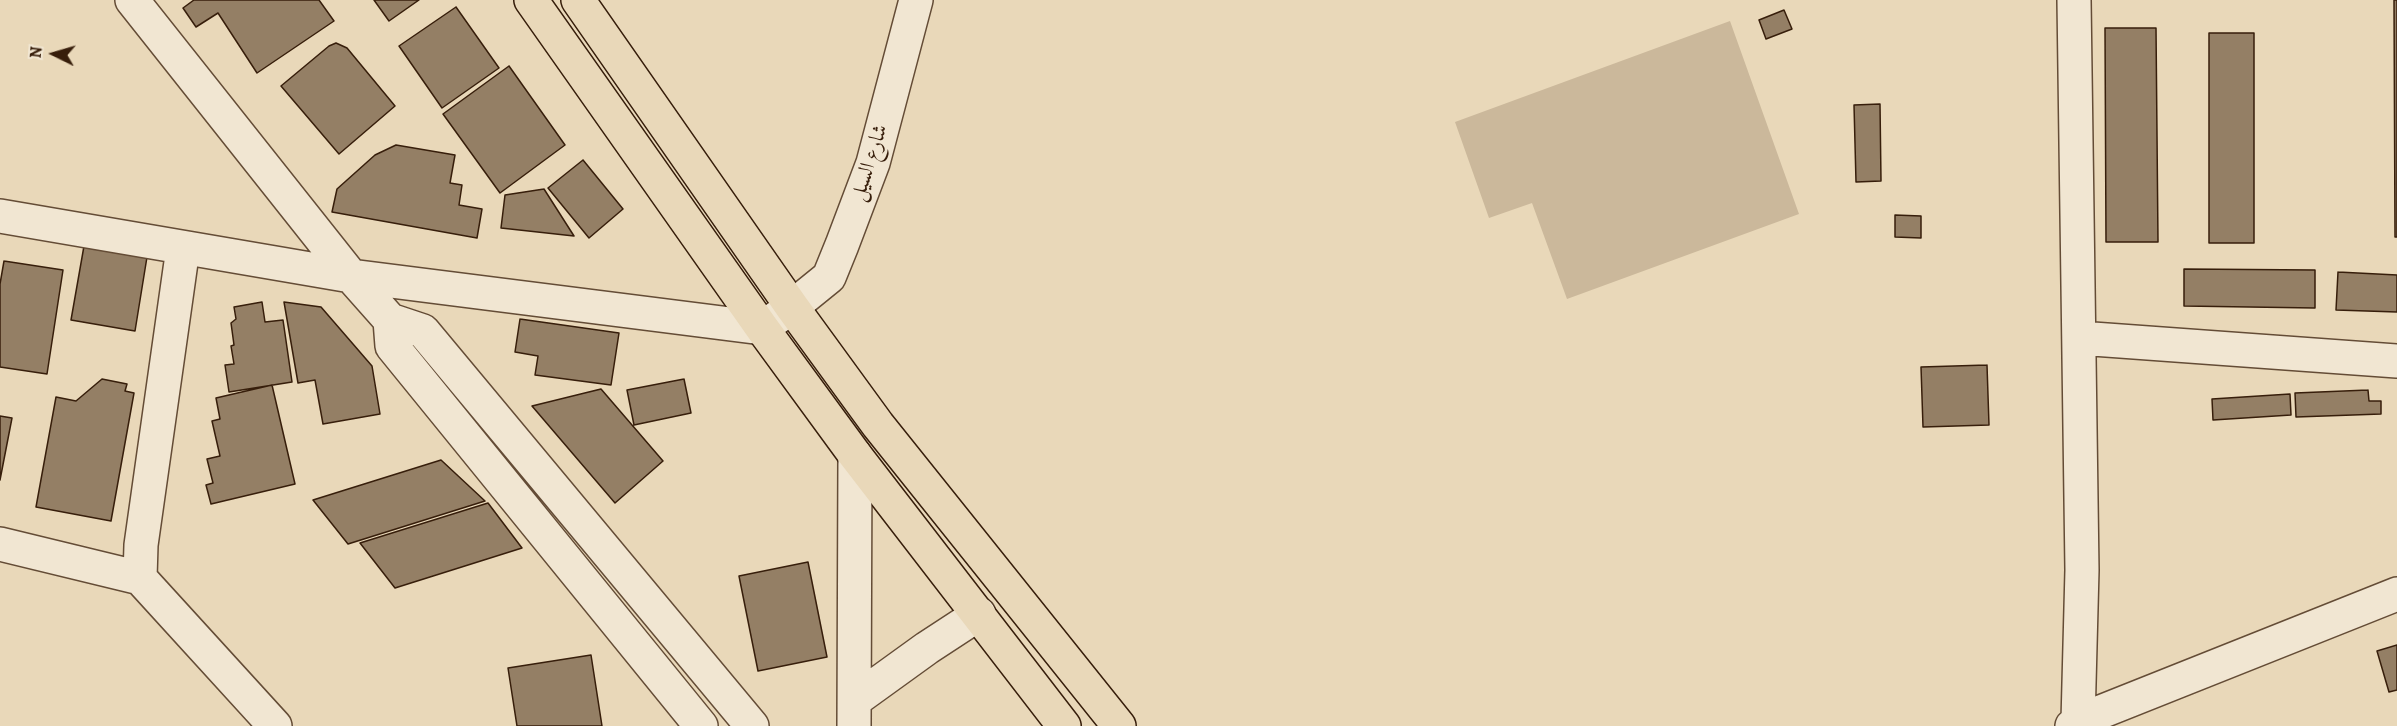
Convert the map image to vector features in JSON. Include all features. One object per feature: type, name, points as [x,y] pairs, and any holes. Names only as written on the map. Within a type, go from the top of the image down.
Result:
[{"type":"main road","points":[[531,0],[762,328],[855,455],[1064,726]]},
{"type":"main road","points":[[578,0],[792,307],[878,424],[1119,726]]},
{"type":"street","points":[[132,0],[351,276],[390,320],[423,332],[752,726]]},
{"type":"street","name":"شارع السيل","points":[[762,328],[829,277],[873,163],[916,0]]},
{"type":"street","points":[[2074,0],[2082,570],[2075,724],[2397,594]]},
{"type":"street","points":[[0,216],[351,276],[762,328]]},
{"type":"street","points":[[140,578],[141,544],[183,248]]},
{"type":"street","points":[[390,320],[392,346],[700,726]]},
{"type":"street","points":[[2079,338],[2397,361]]},
{"type":"street","points":[[855,455],[855,713]]},
{"type":"street","points":[[0,544],[140,578],[275,726]]},
{"type":"street","points":[[855,713],[927,648],[979,614]]},
{"type":"shaded area","points":[[1730,21],[1799,214],[1567,299],[1532,203],[1489,218],[1455,122]]},
{"type":"building","points":[[194,0],[319,0],[334,21],[257,73],[218,13],[196,27],[183,8]]},
{"type":"building","points":[[374,0],[419,0],[389,21]]},
{"type":"building","points":[[2394,0],[2397,0],[2397,237],[2395,237]]},
{"type":"building","points":[[456,7],[499,68],[442,108],[399,46]]},
{"type":"building","points":[[1784,10],[1792,29],[1766,39],[1759,20]]},
{"type":"building","points":[[2105,28],[2156,28],[2158,242],[2106,242]]},
{"type":"building","points":[[2209,33],[2254,33],[2254,243],[2209,243]]},
{"type":"building","points":[[336,43],[347,48],[395,106],[339,154],[281,86],[329,46]]},
{"type":"building","points":[[509,66],[565,145],[500,193],[443,114]]},
{"type":"building","points":[[1880,104],[1881,181],[1856,182],[1854,105]]},
{"type":"building","points":[[396,145],[455,155],[450,183],[462,185],[459,205],[482,209],[477,238],[332,212],[337,189],[375,155]]},
{"type":"building","points":[[583,160],[623,209],[589,238],[548,188]]},
{"type":"building","points":[[544,189],[574,236],[501,228],[505,195]]},
{"type":"building","points":[[1895,215],[1921,216],[1921,238],[1895,237]]},
{"type":"building","points":[[84,246],[147,257],[135,331],[71,320]]},
{"type":"building","points":[[4,261],[63,270],[47,374],[0,367],[0,284]]},
{"type":"building","points":[[2184,269],[2315,270],[2315,308],[2184,306]]},
{"type":"building","points":[[2338,272],[2397,275],[2397,312],[2336,310]]},
{"type":"building","points":[[262,302],[265,322],[283,320],[292,382],[229,392],[225,365],[234,364],[231,323],[236,319],[234,307]]},
{"type":"building","points":[[284,302],[321,307],[372,366],[380,414],[323,424],[315,380],[298,383]]},
{"type":"building","points":[[520,319],[619,333],[611,385],[535,375],[538,356],[515,352]]},
{"type":"building","points":[[1987,365],[1989,425],[1923,427],[1921,367]]},
{"type":"building","points":[[102,379],[127,384],[125,391],[134,393],[111,521],[36,507],[56,397],[76,401]]},
{"type":"building","points":[[684,379],[691,413],[634,425],[627,390]]},
{"type":"building","points":[[272,385],[295,484],[211,504],[206,485],[213,483],[207,459],[220,456],[212,421],[220,419],[216,398]]},
{"type":"building","points":[[601,389],[663,461],[615,503],[532,406]]},
{"type":"building","points":[[2368,390],[2369,401],[2381,401],[2381,414],[2296,417],[2295,393]]},
{"type":"building","points":[[2290,394],[2291,415],[2213,420],[2212,399]]},
{"type":"building","points":[[0,416],[12,418],[0,480]]},
{"type":"building","points":[[441,460],[485,501],[348,544],[313,500]]},
{"type":"building","points":[[488,503],[522,548],[395,588],[360,543]]},
{"type":"building","points":[[808,562],[827,657],[758,671],[739,576]]},
{"type":"building","points":[[2397,645],[2397,690],[2389,692],[2377,651]]},
{"type":"building","points":[[591,655],[602,726],[517,726],[508,668]]}]
